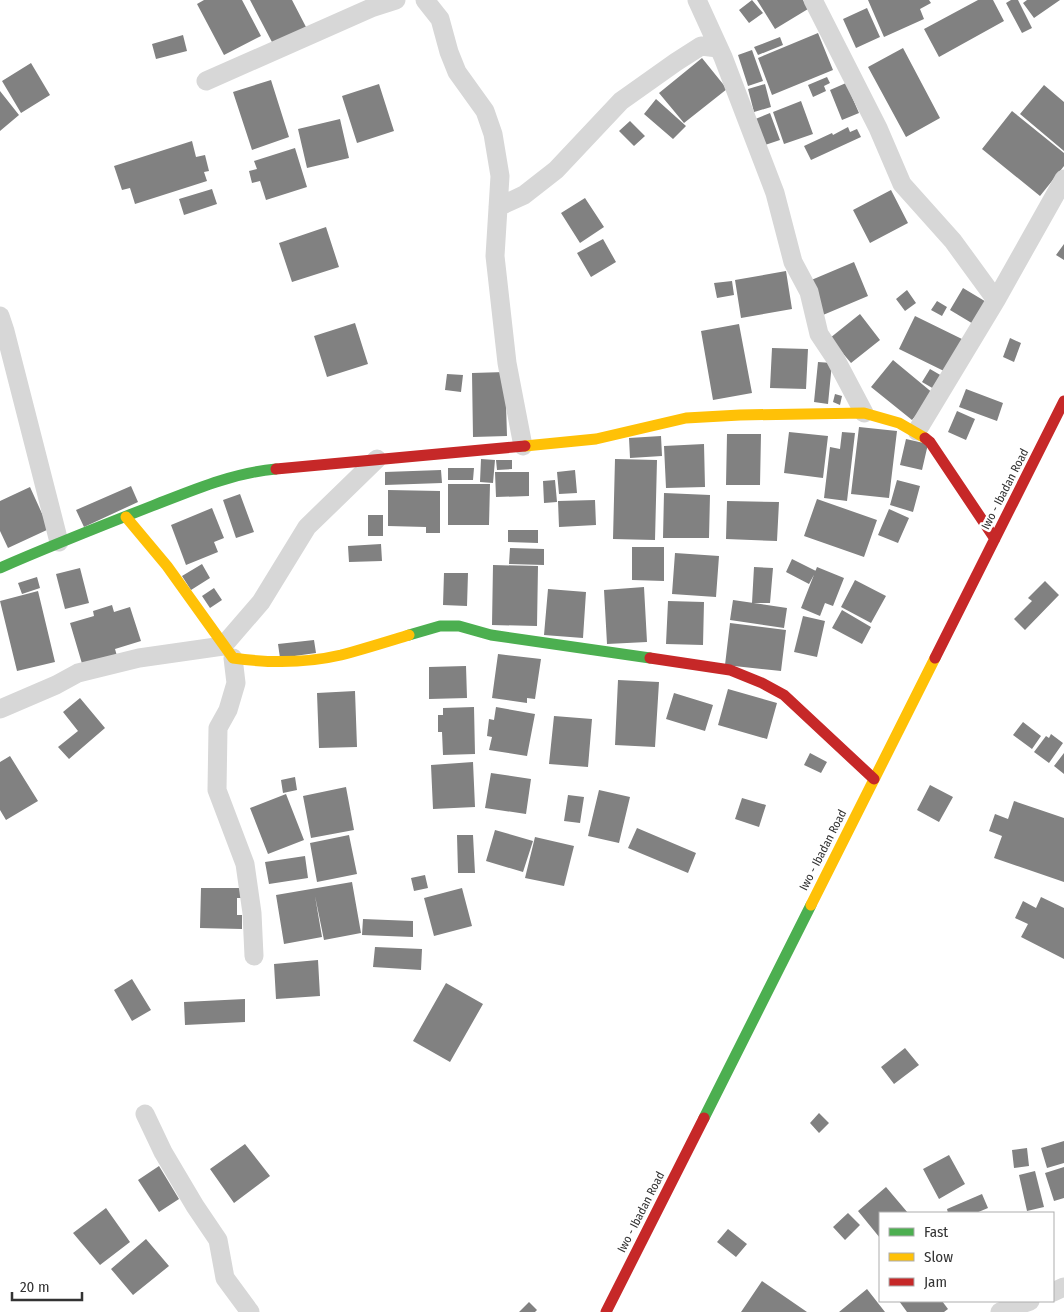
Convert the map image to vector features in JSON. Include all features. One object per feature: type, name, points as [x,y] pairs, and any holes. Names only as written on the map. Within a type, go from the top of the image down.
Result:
[{"type":"street","points":[[206,81],[371,8],[396,0]]},
{"type":"street","points":[[425,0],[440,19],[448,52],[457,72],[485,111],[493,134],[500,176],[496,266],[507,362],[524,446]]},
{"type":"street","points":[[697,0],[754,135],[775,193],[793,262],[809,292],[819,334],[835,358],[864,413]]},
{"type":"street","points":[[813,0],[878,128],[902,184],[953,241],[996,300]]},
{"type":"street","points":[[498,206],[524,195],[556,170],[621,101],[701,46],[718,48]]},
{"type":"street","points":[[917,431],[996,300],[1064,179]]},
{"type":"street","points":[[0,316],[59,542]]},
{"type":"street","name":"Iwo - Ibadan Road","points":[[606,1312],[995,539],[1059,423],[1064,401]]},
{"type":"street","points":[[0,568],[59,542],[222,479],[253,471],[596,439],[686,418],[740,415],[864,413],[882,416],[917,431],[930,442],[995,539]]},
{"type":"street","points":[[228,652],[307,527],[377,459]]},
{"type":"street","points":[[126,517],[167,566],[228,652],[236,682],[228,710],[218,728],[217,790],[245,864],[252,913],[254,956]]},
{"type":"street","points":[[0,709],[56,685],[78,673],[139,658],[228,652],[246,660],[311,659],[340,655],[440,626],[459,626],[490,635],[730,670],[762,682],[784,695],[874,779]]},
{"type":"street","points":[[145,1114],[163,1152],[218,1240],[225,1278],[250,1312]]},
{"type":"street","points":[[1000,1312],[1027,1302]]},
{"type":"building","points":[[204,0],[242,0],[261,36],[224,55],[197,4]]},
{"type":"building","points":[[250,0],[292,0],[306,27],[273,44]]},
{"type":"building","points":[[752,0],[763,13],[749,23],[739,10]]},
{"type":"building","points":[[757,0],[803,0],[808,9],[775,29]]},
{"type":"building","points":[[868,0],[929,0],[931,3],[920,9],[924,19],[884,37]]},
{"type":"building","points":[[978,0],[993,0],[1004,21],[939,57],[924,29]]},
{"type":"building","points":[[1011,0],[1018,0],[1032,28],[1022,33],[1006,3]]},
{"type":"building","points":[[1027,0],[1060,0],[1034,18],[1023,3]]},
{"type":"building","points":[[867,8],[880,37],[856,48],[843,19]]},
{"type":"building","points":[[818,33],[833,70],[772,95],[758,58]]},
{"type":"building","points":[[183,35],[187,51],[156,59],[152,44]]},
{"type":"building","points":[[780,37],[783,45],[758,55],[754,47]]},
{"type":"building","points":[[903,48],[940,118],[906,137],[868,67]]},
{"type":"building","points":[[752,50],[763,81],[748,86],[738,55]]},
{"type":"building","points":[[702,58],[727,89],[684,123],[659,93]]},
{"type":"building","points":[[31,63],[50,95],[21,113],[2,81]]},
{"type":"building","points":[[827,77],[830,83],[824,86],[826,91],[813,97],[808,85]]},
{"type":"building","points":[[271,80],[289,137],[252,150],[233,92]]},
{"type":"building","points":[[846,83],[859,113],[842,120],[830,90]]},
{"type":"building","points":[[379,84],[394,131],[357,143],[342,96]]},
{"type":"building","points":[[765,84],[771,107],[754,112],[748,89]]},
{"type":"building","points":[[1044,85],[1064,102],[1064,151],[1020,114]]},
{"type":"building","points":[[0,91],[19,115],[0,131]]},
{"type":"building","points":[[656,99],[686,126],[673,139],[644,114]]},
{"type":"building","points":[[801,101],[813,134],[784,144],[773,112]]},
{"type":"building","points":[[1012,111],[1064,153],[1064,166],[1040,196],[982,149]]},
{"type":"building","points":[[770,113],[780,140],[762,146],[753,120]]},
{"type":"building","points":[[340,119],[349,158],[307,168],[298,129]]},
{"type":"building","points":[[630,121],[645,136],[634,146],[619,131]]},
{"type":"building","points":[[848,127],[850,132],[857,129],[861,137],[811,160],[804,146]]},
{"type":"building","points":[[192,141],[196,157],[205,155],[209,171],[204,172],[207,181],[135,204],[130,188],[122,190],[114,166]]},
{"type":"building","points":[[295,148],[307,187],[266,200],[260,181],[252,183],[249,171],[257,169],[254,161]]},
{"type":"building","points":[[212,189],[217,204],[184,215],[179,199]]},
{"type":"building","points":[[891,190],[908,223],[870,243],[853,210]]},
{"type":"building","points":[[585,198],[604,227],[580,243],[561,213]]},
{"type":"building","points":[[326,227],[339,267],[292,282],[279,243]]},
{"type":"building","points":[[603,239],[616,262],[591,277],[577,253]]},
{"type":"building","points":[[1064,244],[1064,260],[1056,255]]},
{"type":"building","points":[[854,262],[868,296],[823,315],[809,281]]},
{"type":"building","points":[[786,271],[792,309],[741,318],[735,280]]},
{"type":"building","points":[[732,281],[734,295],[717,298],[714,283]]},
{"type":"building","points":[[963,288],[988,303],[975,325],[950,310]]},
{"type":"building","points":[[907,290],[916,303],[905,311],[896,299]]},
{"type":"building","points":[[937,301],[947,307],[942,316],[931,310]]},
{"type":"building","points":[[860,314],[880,340],[851,363],[830,338]]},
{"type":"building","points":[[915,316],[964,340],[948,373],[899,349]]},
{"type":"building","points":[[355,323],[368,364],[327,377],[314,336]]},
{"type":"building","points":[[739,324],[752,393],[713,400],[701,331]]},
{"type":"building","points":[[1010,338],[1021,343],[1014,362],[1003,357]]},
{"type":"building","points":[[772,348],[808,349],[806,389],[770,388]]},
{"type":"building","points":[[893,360],[934,394],[912,420],[871,387]]},
{"type":"building","points":[[818,362],[832,363],[828,404],[814,402]]},
{"type":"building","points":[[930,369],[942,376],[934,389],[922,382]]},
{"type":"building","points":[[505,372],[507,436],[473,437],[472,373]]},
{"type":"building","points":[[447,374],[463,375],[461,392],[445,390]]},
{"type":"building","points":[[966,389],[1003,403],[997,421],[959,407]]},
{"type":"building","points":[[835,394],[842,396],[840,405],[833,402]]},
{"type":"building","points":[[957,411],[975,419],[966,440],[948,432]]},
{"type":"building","points":[[859,427],[897,431],[889,498],[851,494]]},
{"type":"building","points":[[789,432],[828,436],[823,478],[784,473]]},
{"type":"building","points":[[842,432],[855,433],[847,501],[824,498],[830,447],[840,449]]},
{"type":"building","points":[[727,434],[761,434],[760,485],[726,485]]},
{"type":"building","points":[[661,436],[662,456],[630,458],[629,438]]},
{"type":"building","points":[[906,439],[928,444],[922,470],[900,465]]},
{"type":"building","points":[[704,444],[705,487],[666,488],[664,446]]},
{"type":"building","points":[[481,459],[495,460],[493,483],[480,482]]},
{"type":"building","points":[[615,459],[657,460],[655,540],[613,539]]},
{"type":"building","points":[[496,460],[512,460],[512,469],[497,470]]},
{"type":"building","points":[[448,468],[474,468],[473,480],[448,480]]},
{"type":"building","points":[[441,470],[442,483],[385,485],[385,472]]},
{"type":"building","points":[[575,470],[577,493],[559,494],[557,472]]},
{"type":"building","points":[[495,472],[529,472],[529,496],[496,497]]},
{"type":"building","points":[[555,480],[557,502],[544,503],[543,481]]},
{"type":"building","points":[[897,480],[920,486],[913,512],[890,505]]},
{"type":"building","points":[[448,484],[490,484],[489,525],[448,525]]},
{"type":"building","points":[[131,486],[138,502],[84,527],[76,510]]},
{"type":"building","points":[[30,487],[49,529],[8,548],[0,531],[0,501]]},
{"type":"building","points":[[388,490],[440,491],[440,533],[426,533],[426,527],[388,526]]},
{"type":"building","points":[[664,493],[710,495],[709,538],[663,538]]},
{"type":"building","points":[[240,494],[254,532],[236,538],[223,500]]},
{"type":"building","points":[[817,499],[877,520],[864,557],[804,536]]},
{"type":"building","points":[[595,500],[596,525],[559,527],[558,501]]},
{"type":"building","points":[[727,501],[779,502],[777,541],[726,539]]},
{"type":"building","points":[[212,508],[224,538],[214,542],[218,552],[186,565],[171,525]]},
{"type":"building","points":[[889,509],[909,518],[898,543],[878,535]]},
{"type":"building","points":[[368,515],[383,515],[383,536],[368,536]]},
{"type":"building","points":[[508,530],[538,530],[538,543],[508,542]]},
{"type":"building","points":[[381,544],[382,561],[349,562],[348,546]]},
{"type":"building","points":[[632,547],[664,547],[664,581],[632,580]]},
{"type":"building","points":[[510,548],[544,549],[544,565],[509,564]]},
{"type":"building","points":[[675,553],[719,556],[716,597],[672,594]]},
{"type":"building","points":[[792,559],[816,571],[809,584],[786,572]]},
{"type":"building","points":[[202,564],[210,578],[191,590],[182,576]]},
{"type":"building","points":[[493,565],[538,566],[537,626],[492,625]]},
{"type":"building","points":[[754,567],[773,568],[770,603],[752,603]]},
{"type":"building","points":[[817,567],[844,578],[833,606],[825,603],[820,616],[801,608]]},
{"type":"building","points":[[80,568],[89,603],[65,609],[56,574]]},
{"type":"building","points":[[444,573],[468,573],[467,606],[443,605]]},
{"type":"building","points":[[37,577],[40,588],[22,594],[18,583]]},
{"type":"building","points":[[855,580],[886,596],[871,623],[841,607]]},
{"type":"building","points":[[1045,581],[1059,595],[1025,630],[1014,619],[1032,601],[1028,598]]},
{"type":"building","points":[[644,587],[647,642],[607,644],[604,590]]},
{"type":"building","points":[[214,588],[222,600],[210,608],[202,596]]},
{"type":"building","points":[[548,589],[586,592],[583,638],[544,635]]},
{"type":"building","points":[[38,591],[55,662],[17,671],[0,601]]},
{"type":"building","points":[[733,600],[787,608],[784,628],[730,620]]},
{"type":"building","points":[[668,601],[704,602],[703,645],[666,644]]},
{"type":"building","points":[[112,605],[114,612],[130,607],[141,641],[115,649],[117,656],[83,667],[70,623],[94,616],[93,611]]},
{"type":"building","points":[[842,610],[871,627],[862,644],[832,628]]},
{"type":"building","points":[[803,616],[825,621],[817,657],[794,652]]},
{"type":"building","points":[[730,623],[786,630],[781,671],[725,665]]},
{"type":"building","points":[[314,640],[316,653],[280,658],[278,644]]},
{"type":"building","points":[[498,654],[541,659],[535,699],[527,698],[527,703],[492,698]]},
{"type":"building","points":[[466,666],[467,698],[429,699],[429,667]]},
{"type":"building","points":[[618,680],[659,682],[655,747],[615,745]]},
{"type":"building","points":[[728,689],[777,703],[767,739],[718,725]]},
{"type":"building","points":[[355,691],[357,747],[319,748],[317,693]]},
{"type":"building","points":[[674,693],[713,705],[705,731],[666,719]]},
{"type":"building","points":[[80,698],[105,728],[69,759],[58,747],[78,731],[63,712]]},
{"type":"building","points":[[474,707],[475,754],[443,755],[442,732],[438,732],[438,715],[443,715],[443,708]]},
{"type":"building","points":[[496,707],[535,714],[527,756],[489,750],[492,737],[487,736],[489,719],[494,720]]},
{"type":"building","points":[[554,716],[592,719],[588,767],[549,764]]},
{"type":"building","points":[[1023,722],[1041,736],[1032,749],[1013,735]]},
{"type":"building","points":[[1051,734],[1063,743],[1049,763],[1034,752],[1046,736],[1049,738]]},
{"type":"building","points":[[810,753],[827,762],[821,773],[804,765]]},
{"type":"building","points":[[1064,753],[1064,774],[1054,766]]},
{"type":"building","points":[[10,756],[38,801],[6,820],[0,810],[0,762]]},
{"type":"building","points":[[473,762],[475,807],[433,809],[431,765]]},
{"type":"building","points":[[491,773],[531,779],[526,814],[485,808]]},
{"type":"building","points":[[295,777],[297,790],[283,793],[281,780]]},
{"type":"building","points":[[930,785],[953,797],[939,822],[917,810]]},
{"type":"building","points":[[346,787],[354,830],[311,838],[303,796]]},
{"type":"building","points":[[599,790],[630,797],[619,843],[588,836]]},
{"type":"building","points":[[286,794],[304,840],[268,854],[250,808]]},
{"type":"building","points":[[568,795],[584,797],[580,823],[564,821]]},
{"type":"building","points":[[742,798],[766,805],[759,827],[735,819]]},
{"type":"building","points":[[1014,801],[1064,818],[1064,882],[994,858],[1002,836],[989,831],[995,814],[1008,819]]},
{"type":"building","points":[[637,828],[696,853],[688,873],[628,848]]},
{"type":"building","points":[[495,830],[533,841],[523,872],[486,861]]},
{"type":"building","points":[[349,835],[357,874],[317,882],[310,843]]},
{"type":"building","points":[[457,835],[473,835],[475,873],[458,873]]},
{"type":"building","points":[[535,837],[574,846],[564,886],[525,878]]},
{"type":"building","points":[[305,856],[308,878],[269,884],[265,862]]},
{"type":"building","points":[[425,875],[428,888],[414,891],[411,878]]},
{"type":"building","points":[[352,882],[361,933],[324,940],[315,896],[322,937],[284,944],[276,895]]},
{"type":"building","points":[[201,888],[243,888],[243,898],[237,898],[237,915],[242,915],[242,929],[200,928]]},
{"type":"building","points":[[462,888],[472,926],[434,936],[424,898]]},
{"type":"building","points":[[1041,897],[1064,908],[1064,959],[1021,937],[1028,924],[1015,918],[1023,901],[1036,908]]},
{"type":"building","points":[[363,919],[413,921],[413,937],[362,935]]},
{"type":"building","points":[[375,947],[422,949],[421,970],[373,967]]},
{"type":"building","points":[[318,960],[320,996],[276,999],[274,964]]},
{"type":"building","points":[[132,979],[151,1010],[132,1021],[114,990]]},
{"type":"building","points":[[446,983],[483,1004],[450,1062],[413,1041]]},
{"type":"building","points":[[245,999],[245,1022],[185,1025],[184,1002]]},
{"type":"building","points":[[905,1048],[919,1065],[894,1084],[881,1067]]},
{"type":"building","points":[[819,1113],[829,1123],[819,1133],[810,1123]]},
{"type":"building","points":[[1064,1141],[1064,1163],[1047,1168],[1041,1148]]},
{"type":"building","points":[[245,1144],[270,1176],[234,1203],[210,1169]]},
{"type":"building","points":[[1027,1148],[1029,1166],[1014,1168],[1012,1150]]},
{"type":"building","points":[[949,1155],[965,1184],[939,1199],[923,1169]]},
{"type":"building","points":[[159,1166],[179,1199],[159,1212],[138,1180]]},
{"type":"building","points":[[1064,1167],[1064,1198],[1054,1201],[1045,1173]]},
{"type":"building","points":[[1035,1171],[1044,1207],[1027,1211],[1019,1175]]},
{"type":"building","points":[[886,1187],[907,1212],[879,1212],[879,1237],[858,1211]]},
{"type":"building","points":[[982,1194],[988,1208],[978,1212],[948,1212],[947,1209]]},
{"type":"building","points":[[106,1208],[130,1242],[100,1265],[73,1233]]},
{"type":"building","points":[[848,1213],[860,1225],[845,1240],[833,1227]]},
{"type":"building","points":[[728,1229],[747,1244],[736,1257],[717,1242]]},
{"type":"building","points":[[146,1239],[169,1266],[133,1295],[111,1269]]},
{"type":"building","points":[[762,1281],[807,1312],[741,1312]]},
{"type":"building","points":[[867,1289],[885,1312],[839,1312]]},
{"type":"building","points":[[529,1302],[537,1310],[535,1312],[519,1312]]},
{"type":"building","points":[[900,1302],[943,1302],[948,1309],[944,1312],[907,1312]]},
{"type":"traffic: fast","points":[[0,568],[198,488],[244,474],[276,469]]},
{"type":"traffic: fast","points":[[409,635],[440,626],[459,626],[491,635],[650,658]]},
{"type":"traffic: fast","points":[[704,1118],[811,905]]},
{"type":"traffic: slow","points":[[525,446],[596,439],[686,418],[740,415],[864,413],[899,423],[925,438]]},
{"type":"traffic: slow","points":[[126,517],[167,566],[233,658],[260,661],[315,660],[341,655],[409,635]]},
{"type":"traffic: slow","points":[[811,905],[935,658]]},
{"type":"traffic: jam","points":[[935,658],[1064,401]]},
{"type":"traffic: jam","points":[[925,438],[930,442],[995,539]]},
{"type":"traffic: jam","points":[[276,469],[525,446]]},
{"type":"traffic: jam","points":[[650,658],[730,670],[762,683],[784,695],[874,779]]},
{"type":"traffic: jam","points":[[606,1312],[704,1118]]}]
